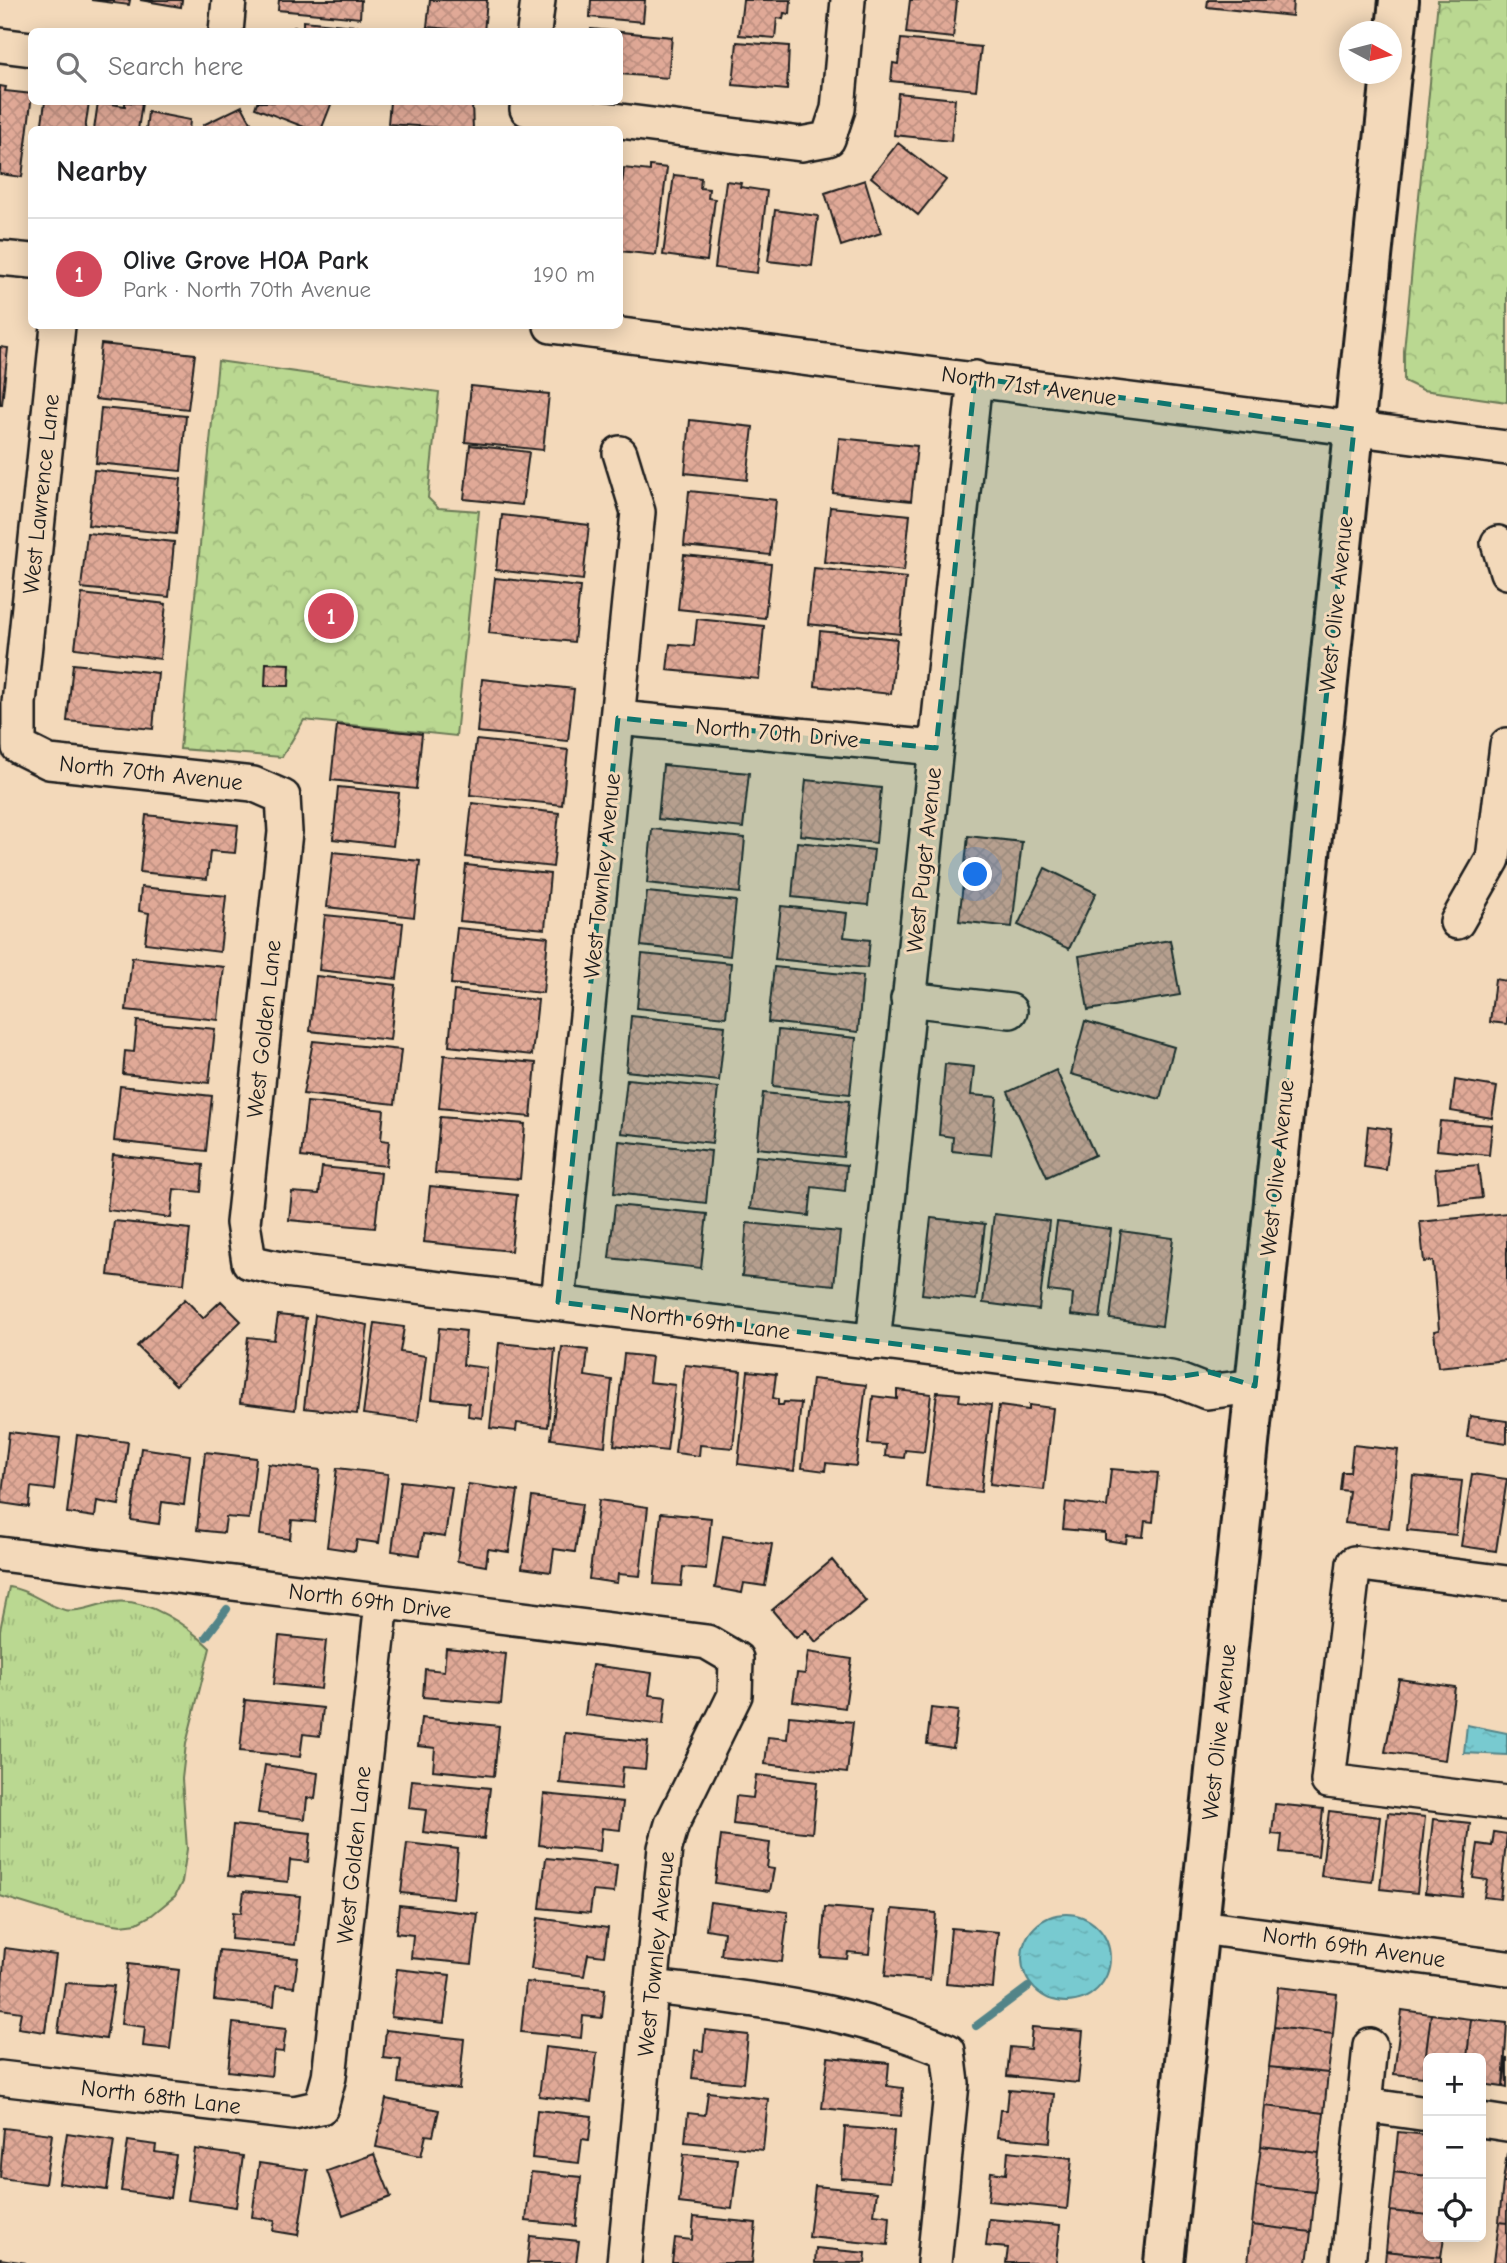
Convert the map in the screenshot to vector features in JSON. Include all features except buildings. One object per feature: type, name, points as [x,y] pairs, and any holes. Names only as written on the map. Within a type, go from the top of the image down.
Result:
[{"type":"main road","name":"West Olive Avenue","points":[[1397,21],[1399,0]]},
{"type":"main road","name":"West Olive Avenue","points":[[1164,2263],[1390,84]]},
{"type":"street","points":[[226,28],[229,0]]},
{"type":"street","points":[[534,28],[538,0]]},
{"type":"street","points":[[526,113],[801,144],[828,139],[838,109],[848,0]]},
{"type":"street","points":[[0,45],[28,48]]},
{"type":"street","points":[[0,258],[28,261]]},
{"type":"street","name":"West Lawrence Lane","points":[[19,747],[19,703],[58,329]]},
{"type":"street","name":"North 71st Avenue","points":[[575,329],[1507,448]]},
{"type":"street","name":"West Puget Avenue","points":[[873,1343],[975,378]]},
{"type":"street","name":"West Townley Avenue","points":[[558,1302],[638,512],[620,453]]},
{"type":"street","name":"North 70th Drive","points":[[618,718],[936,748]]},
{"type":"street","points":[[1457,922],[1493,859],[1505,784],[1507,745]]},
{"type":"street","name":"North 70th Avenue","points":[[19,747],[48,762],[253,784],[284,797]]},
{"type":"street","name":"West Golden Lane","points":[[248,1262],[243,1223],[285,832],[284,797]]},
{"type":"street","points":[[908,999],[1010,1011]]},
{"type":"street","name":"North 69th Lane","points":[[248,1262],[285,1270],[1171,1378],[1209,1372],[1255,1386]]},
{"type":"street","name":"North 69th Drive","points":[[0,1555],[707,1642],[736,1659]]},
{"type":"street","points":[[1507,1583],[1354,1563],[1328,1781],[1507,1803]]},
{"type":"street","name":"West Golden Lane","points":[[321,2107],[329,2077],[382,1602]]},
{"type":"street","name":"West Townley Avenue","points":[[624,2263],[666,1848],[672,1824],[735,1695],[736,1659]]},
{"type":"street","name":"North 69th Avenue","points":[[1200,1927],[1507,1968]]},
{"type":"street","points":[[652,1987],[795,2004],[916,2037],[948,2050],[952,2083],[934,2263]]},
{"type":"street","points":[[1348,2263],[1370,2046]]},
{"type":"street","name":"North 68th Lane","points":[[0,2078],[293,2113],[321,2107]]},
{"type":"street","points":[[1364,2105],[1423,2113]]},
{"type":"street","points":[[1486,2121],[1507,2124]]},
{"type":"highlighted area","points":[[975,378],[1354,429],[1255,1386],[1209,1372],[1171,1378],[558,1302],[618,718],[936,748]]},
{"type":"green space","points":[[1438,0],[1507,0],[1507,402],[1423,390],[1404,381],[1404,351]]},
{"type":"green space","points":[[218,361],[439,392],[428,498],[438,508],[479,511],[456,736],[304,720],[282,757],[180,749]]},
{"type":"green space","points":[[9,1587],[65,1610],[114,1602],[140,1604],[178,1622],[210,1648],[186,1744],[182,1779],[187,1849],[182,1882],[175,1896],[152,1915],[137,1923],[121,1925],[69,1917],[0,1896],[0,1630]]},
{"type":"water","points":[[1467,1725],[1507,1733],[1507,1755],[1464,1753]]},
{"type":"water","points":[[1066,1914],[1083,1917],[1097,1927],[1107,1941],[1110,1958],[1107,1975],[1097,1989],[1083,1999],[1066,2002],[1049,1999],[1035,1989],[1025,1975],[1022,1958],[1025,1941],[1035,1927],[1049,1917]]},
{"type":"waterway","points":[[206,1637],[227,1609]]},
{"type":"waterway","points":[[976,2026],[1028,1987]]},
{"type":"place","name":"Olive Grove HOA Park","points":[[331,616]]}]
